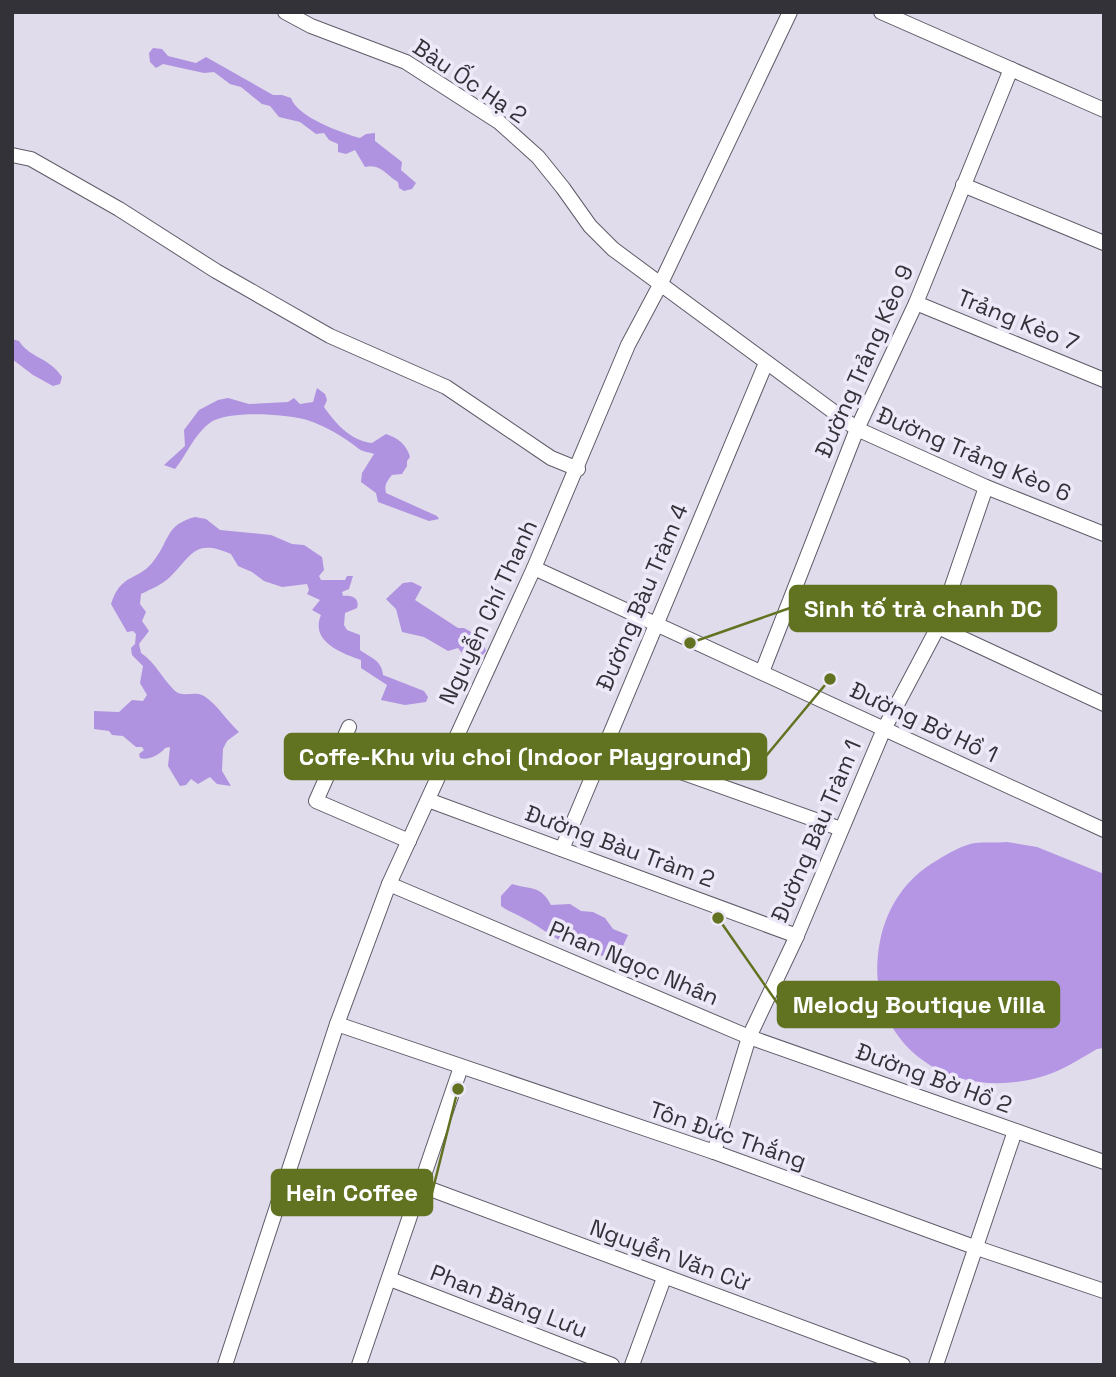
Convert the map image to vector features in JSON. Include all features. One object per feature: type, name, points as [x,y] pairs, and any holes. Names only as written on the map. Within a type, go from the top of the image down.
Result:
[{"type":"street","name":"Bàu Ốc Hạ 2","points":[[285,12],[311,26],[406,62],[499,122],[538,157],[590,226],[612,249],[660,285]]},
{"type":"street","name":"Nguyễn Chí Thanh","points":[[225,1365],[337,1024],[389,884],[534,568],[628,345],[660,285],[790,12]]},
{"type":"street","points":[[881,12],[1104,110]]},
{"type":"street","name":"Đường Trảng Kèo 9","points":[[762,672],[857,429],[916,303],[1011,69]]},
{"type":"street","points":[[12,155],[31,159],[108,202],[216,271],[330,336],[446,387],[551,458],[578,468]]},
{"type":"street","points":[[963,185],[1104,243]]},
{"type":"street","name":"Đường Trảng Kèo 6","points":[[660,285],[857,429],[986,487],[1104,534]]},
{"type":"street","name":"Trảng Kèo 7","points":[[916,303],[1104,380]]},
{"type":"street","name":"Đường Bàu Tràm 4","points":[[562,849],[766,363]]},
{"type":"street","name":"Đường Bàu Tràm 1","points":[[749,1037],[797,936],[884,729],[938,627],[986,487]]},
{"type":"street","name":"Đường Bờ Hồ 1","points":[[534,568],[1104,830]]},
{"type":"street","points":[[938,627],[1104,704]]},
{"type":"street","points":[[349,727],[316,801],[409,841]]},
{"type":"street","points":[[605,745],[841,829]]},
{"type":"street","name":"Đường Bàu Tràm 2","points":[[428,800],[797,936]]},
{"type":"street","name":"Phan Ngọc Nhân","points":[[389,884],[749,1037]]},
{"type":"street","name":"Tôn Đức Thắng","points":[[337,1024],[714,1153],[1104,1291]]},
{"type":"street","points":[[714,1153],[749,1037]]},
{"type":"street","name":"Đường Bờ Hồ 2","points":[[749,1037],[1104,1162]]},
{"type":"street","points":[[359,1365],[461,1067]]},
{"type":"street","points":[[936,1365],[1015,1131]]},
{"type":"street","name":"Nguyễn Văn Cừ","points":[[422,1186],[903,1365]]},
{"type":"street","points":[[632,1365],[664,1278]]},
{"type":"street","name":"Phan Đăng Lưu","points":[[390,1279],[612,1365]]},
{"type":"shaded area","points":[[153,48],[162,49],[168,56],[196,63],[206,57],[273,95],[291,98],[302,112],[311,118],[342,132],[360,138],[375,133],[375,141],[402,162],[401,170],[416,183],[412,189],[404,191],[399,188],[398,182],[382,170],[365,167],[355,150],[346,154],[338,152],[338,144],[329,140],[324,133],[316,134],[300,122],[279,117],[270,106],[262,104],[241,87],[230,84],[214,72],[204,73],[163,64],[156,68],[150,62],[149,53]]},
{"type":"shaded area","points":[[12,339],[19,341],[57,370],[62,377],[60,384],[53,386],[12,359]]},
{"type":"shaded area","points":[[317,388],[325,394],[327,400],[324,407],[350,435],[372,443],[386,434],[404,446],[410,457],[407,466],[402,474],[390,477],[386,493],[439,519],[429,521],[378,502],[376,493],[361,482],[362,473],[374,454],[361,450],[321,425],[298,418],[258,414],[220,418],[200,432],[175,469],[164,465],[185,446],[184,430],[199,410],[218,400],[228,398],[249,404],[288,402],[294,398],[300,404],[313,402]]},
{"type":"shaded area","points":[[195,517],[206,519],[220,530],[271,535],[292,544],[304,545],[322,557],[324,570],[319,576],[321,580],[345,580],[347,576],[353,576],[349,589],[342,592],[343,596],[356,600],[358,605],[345,613],[344,625],[347,630],[360,635],[360,650],[378,662],[383,675],[424,691],[428,697],[426,702],[405,705],[381,700],[387,685],[361,668],[361,660],[336,650],[323,639],[319,624],[321,615],[312,610],[320,600],[307,594],[307,584],[282,587],[264,581],[238,566],[231,554],[219,549],[202,548],[189,556],[167,580],[141,594],[140,604],[146,612],[142,621],[149,631],[139,644],[141,653],[177,693],[204,696],[239,732],[227,741],[223,749],[222,771],[231,786],[217,784],[210,777],[198,784],[191,779],[186,785],[180,786],[168,766],[170,747],[143,759],[139,754],[144,750],[142,747],[136,747],[123,736],[94,729],[94,711],[119,712],[132,700],[143,701],[147,695],[140,683],[143,666],[132,655],[131,648],[135,644],[136,634],[133,631],[127,632],[111,604],[115,594],[124,582],[152,563],[178,525]]},
{"type":"shaded area","points":[[412,582],[422,587],[415,600],[458,628],[464,628],[482,638],[486,651],[481,657],[474,657],[469,663],[462,661],[462,653],[458,648],[448,651],[424,637],[402,632],[396,609],[386,599],[403,583]]},
{"type":"shaded area","points":[[1007,842],[1037,847],[1104,874],[1104,1048],[1044,1076],[1009,1083],[976,1082],[946,1073],[920,1058],[899,1037],[884,1010],[877,978],[880,941],[887,917],[899,895],[925,868],[970,844]]},
{"type":"shaded area","points":[[512,884],[539,891],[551,905],[570,904],[581,911],[593,912],[605,918],[613,929],[628,935],[623,946],[609,958],[560,940],[501,906],[501,896]]},
{"type":"place","name":"Sinh tố trà chanh DC","points":[[690,643]]},
{"type":"place","name":"Coffe-Khu viu choi (Indoor Playground)","points":[[830,679]]},
{"type":"place","name":"Melody Boutique Villa","points":[[718,918]]},
{"type":"place","name":"Hein Coffee","points":[[458,1089]]}]
